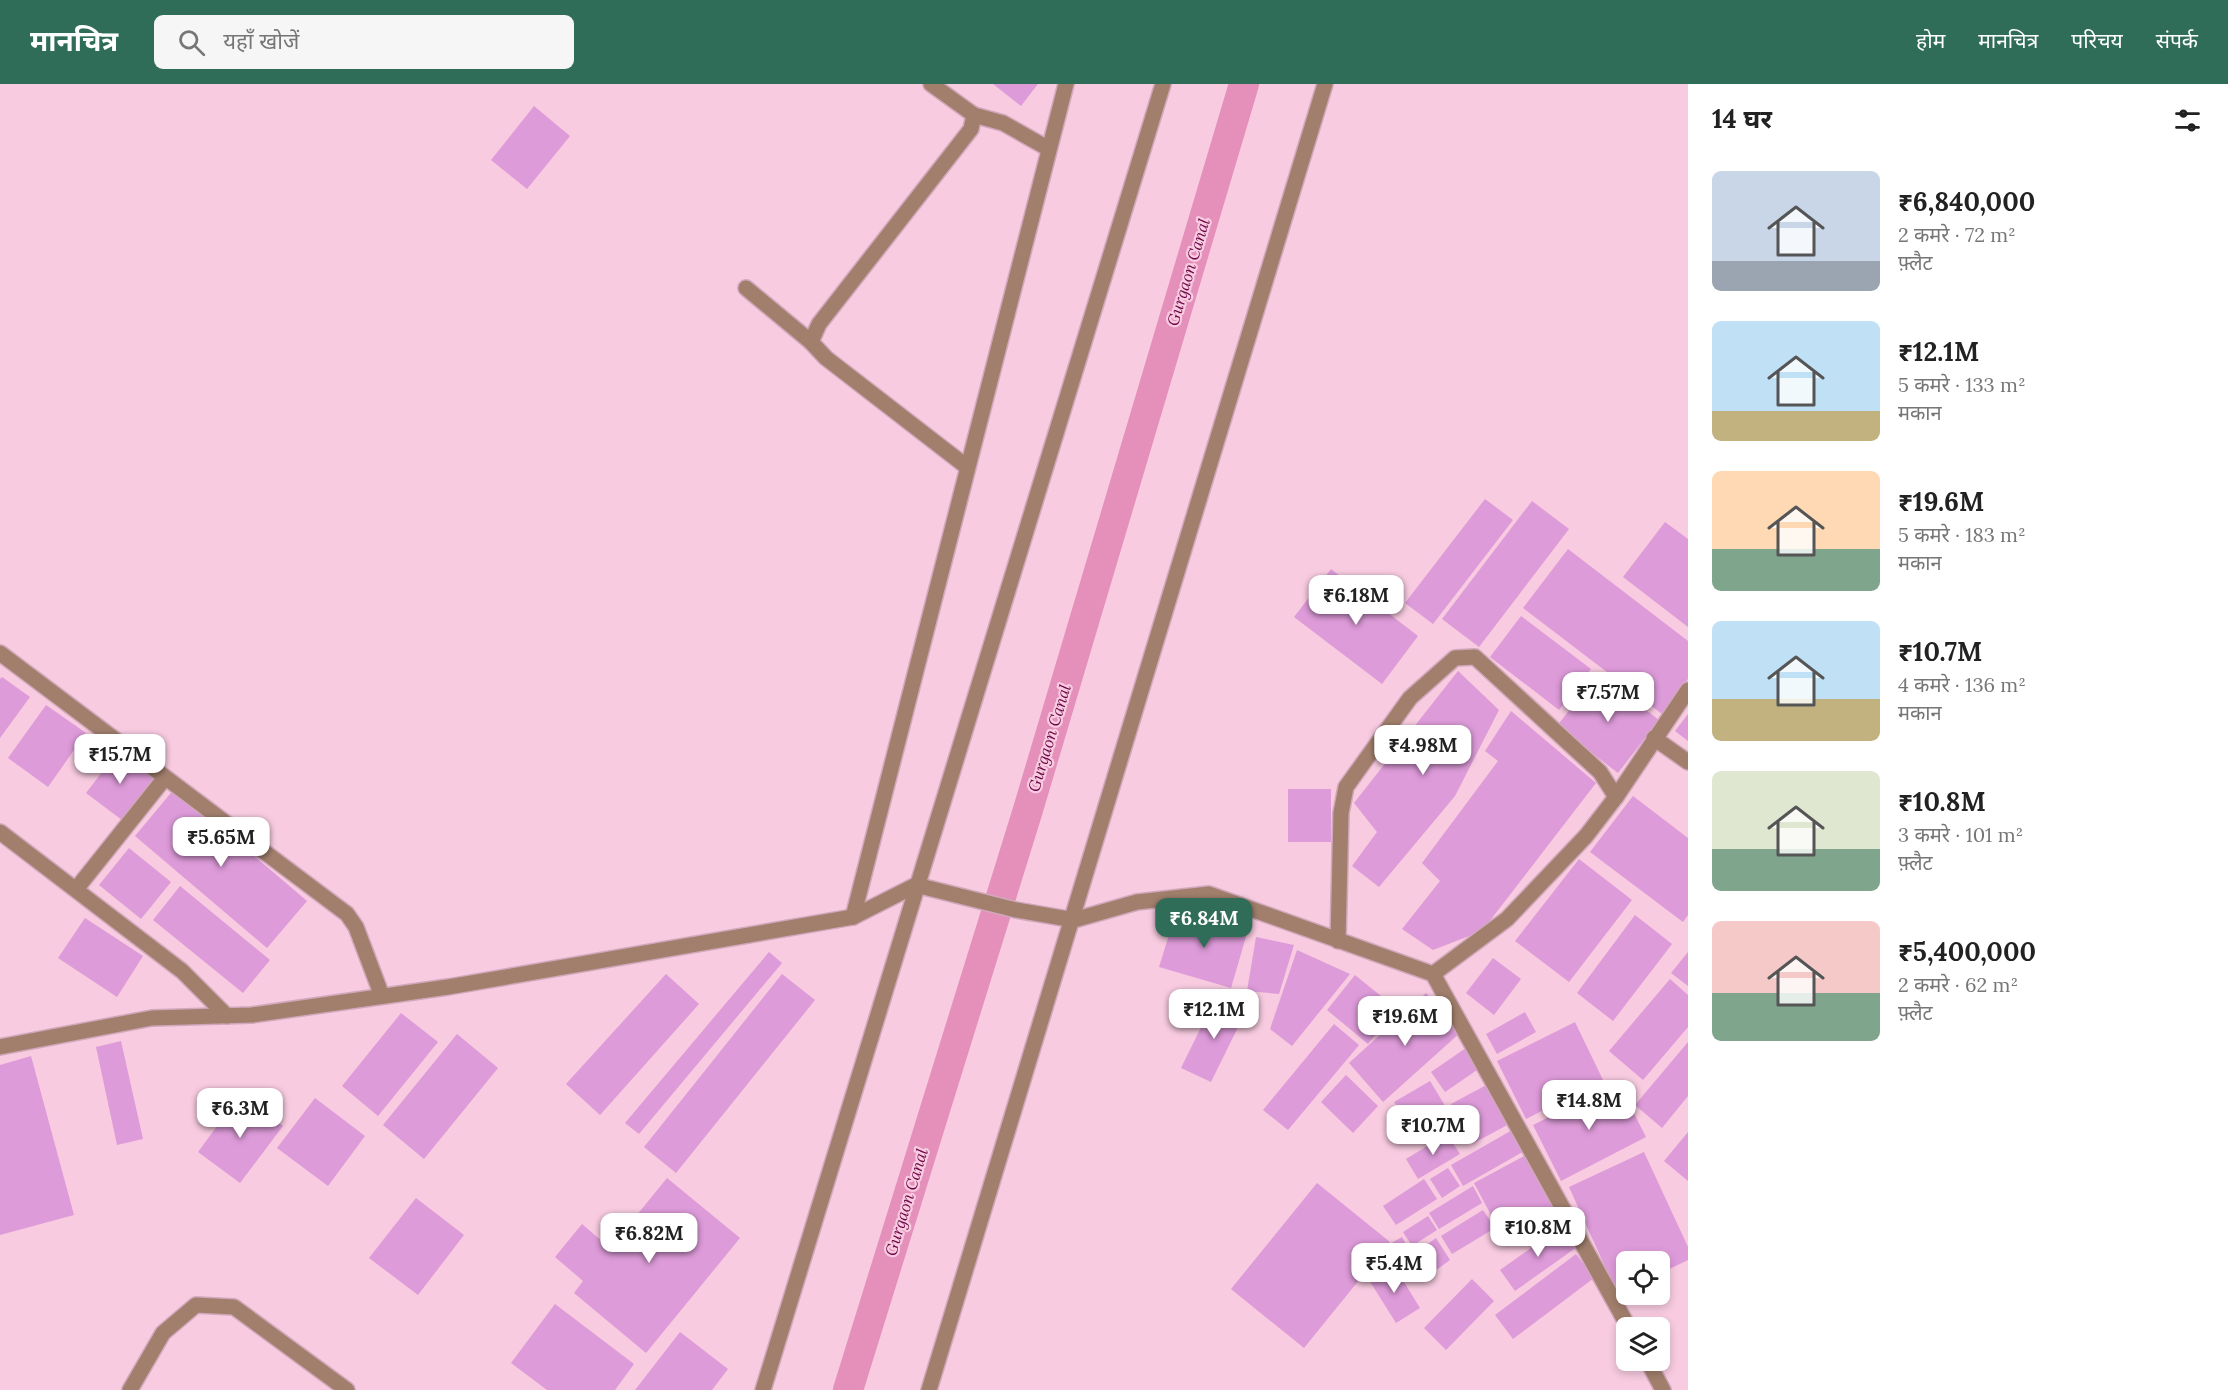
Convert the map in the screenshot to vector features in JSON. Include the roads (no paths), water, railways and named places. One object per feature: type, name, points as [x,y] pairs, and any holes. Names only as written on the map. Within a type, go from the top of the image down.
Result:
[{"type":"street","points":[[931,84],[975,114],[1003,123],[1049,149]]},
{"type":"street","points":[[852,917],[1066,84]]},
{"type":"street","points":[[763,1390],[1163,84]]},
{"type":"street","points":[[930,1390],[1325,84]]},
{"type":"street","points":[[811,342],[819,324],[971,129],[975,114]]},
{"type":"street","points":[[746,288],[811,342],[826,358],[967,467]]},
{"type":"street","points":[[0,653],[164,779],[347,914],[357,927],[382,996]]},
{"type":"street","points":[[1338,941],[1341,813],[1346,787],[1410,698],[1455,658],[1475,657],[1600,772],[1616,797]]},
{"type":"street","points":[[1433,974],[1507,919],[1586,836],[1616,797],[1688,690]]},
{"type":"street","points":[[1654,738],[1688,762]]},
{"type":"street","points":[[77,888],[164,779]]},
{"type":"street","points":[[0,832],[77,888],[182,971],[226,1016]]},
{"type":"street","points":[[0,1047],[152,1018],[252,1015],[382,996],[852,917],[916,885],[1016,910],[1074,920],[1137,902],[1209,894],[1433,974],[1623,1317]]},
{"type":"street","points":[[130,1390],[163,1333],[196,1305],[234,1307],[347,1390]]},
{"type":"street","points":[[1653,1371],[1664,1390]]},
{"type":"waterway","name":"Gurgaon Canal","points":[[848,1390],[1027,813],[1244,84]]}]
